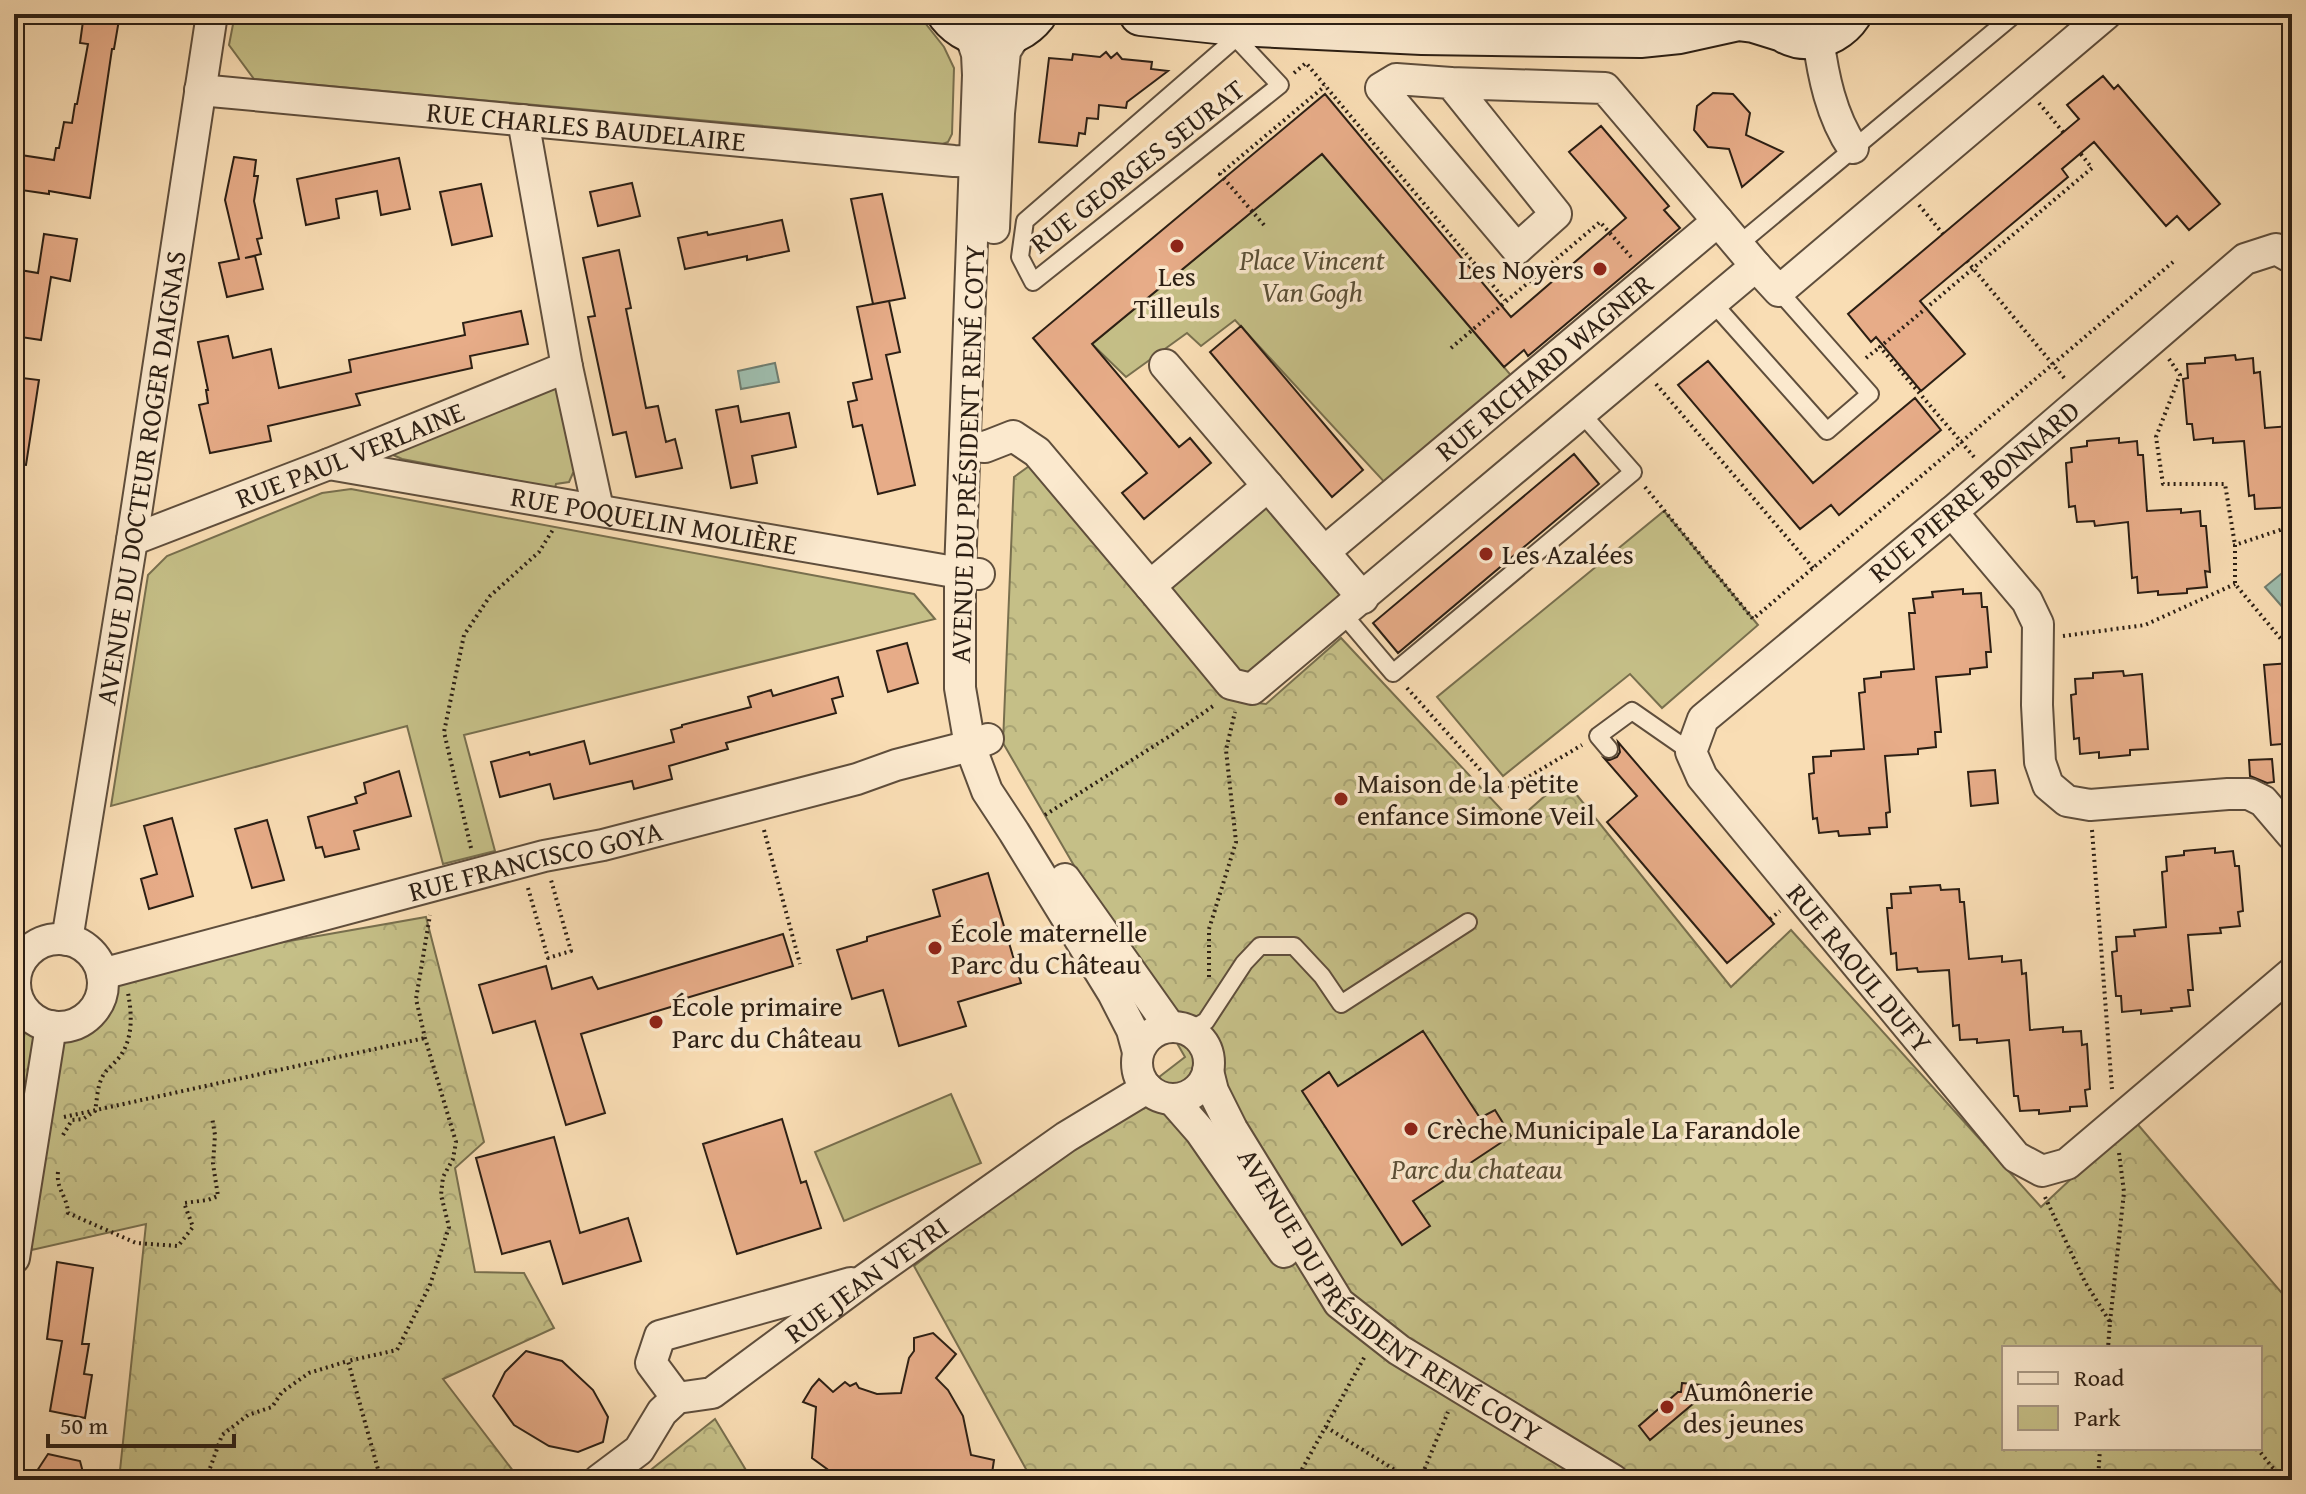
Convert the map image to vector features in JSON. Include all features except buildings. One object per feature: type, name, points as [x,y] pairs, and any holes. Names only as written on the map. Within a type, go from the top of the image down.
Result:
[{"type":"main road","points":[[1141,14],[1236,31],[1640,36],[1679,32],[1738,19],[1820,21]]},
{"type":"main road","points":[[1554,14],[1663,14]]},
{"type":"main road","points":[[959,22],[985,36],[1003,35],[1027,21]]},
{"type":"street","name":"AVENUE DU DOCTEUR ROGER DAIGNAS","points":[[67,940],[212,14]]},
{"type":"street","points":[[1451,83],[1556,214],[1517,249],[1381,88],[1396,79],[1605,88],[1779,291],[2106,14]]},
{"type":"street","name":"AVENUE DU PRÉSIDENT RENÉ COTY","points":[[985,162],[1005,51],[1027,21]]},
{"type":"street","points":[[1820,21],[1822,68],[1841,131],[1853,148]]},
{"type":"street","name":"AVENUE DU PRÉSIDENT RENÉ COTY","points":[[959,22],[977,54],[985,162],[976,447],[960,688],[980,742],[1062,874],[1179,1029]]},
{"type":"street","name":"RUE CHARLES BAUDELAIRE","points":[[200,90],[985,162]]},
{"type":"street","points":[[523,120],[567,367],[598,509]]},
{"type":"street","name":"RUE RICHARD WAGNER","points":[[1324,552],[1718,221]]},
{"type":"street","name":"RUE PIERRE BONNARD","points":[[1691,752],[1703,719],[1952,512],[2245,259],[2284,254]]},
{"type":"street","points":[[976,447],[1013,436],[1037,452],[1231,684],[1252,689],[1713,303],[1747,256]]},
{"type":"street","points":[[1165,365],[1324,552],[1353,606]]},
{"type":"street","name":"RUE PAUL VERLAINE","points":[[132,540],[567,367]]},
{"type":"street","name":"RUE POQUELIN MOLIÈRE","points":[[329,464],[970,573]]},
{"type":"street","points":[[1150,586],[1268,486]]},
{"type":"street","points":[[1952,512],[2027,601],[2038,624],[2040,762],[2048,785],[2067,801],[2090,805],[2249,794],[2269,807],[2292,835]]},
{"type":"street","name":"AVENUE DU PRÉSIDENT RENÉ COTY","points":[[980,742],[987,791],[1113,993],[1132,1030],[1138,1052]]},
{"type":"street","name":"RUE FRANCISCO GOYA","points":[[112,971],[533,859],[603,845],[857,779],[980,742]]},
{"type":"street","name":"RUE RAOUL DUFY","points":[[1691,752],[1702,777],[1965,1097],[2016,1157],[2042,1171]]},
{"type":"street","points":[[67,940],[79,944],[97,962],[112,971],[99,1002],[90,1014],[66,1027],[51,1026],[29,1016],[15,995],[17,961],[39,943],[67,940]]},
{"type":"street","points":[[2042,1171],[2067,1164],[2292,973]]},
{"type":"street","points":[[14,1258],[50,1128],[51,1026]]},
{"type":"street","points":[[1179,1029],[1203,1043],[1208,1071],[1191,1094],[1160,1093],[1138,1071],[1138,1052],[1148,1037],[1158,1030],[1179,1029]]},
{"type":"street","name":"AVENUE DU PRÉSIDENT RENÉ COTY","points":[[1208,1071],[1213,1091],[1232,1129],[1339,1303],[1399,1350],[1613,1480]]},
{"type":"street","name":"AVENUE DU PRÉSIDENT RENÉ COTY","points":[[1160,1093],[1200,1131],[1325,1313],[1389,1363],[1581,1480]]},
{"type":"street","name":"RUE JEAN VEYRI","points":[[677,1398],[712,1393],[1066,1137],[1160,1093]]},
{"type":"street","points":[[599,1480],[639,1450],[662,1412],[677,1398],[651,1363],[660,1336],[867,1278]]},
{"type":"lane","points":[[1747,256],[1853,148],[2015,14]]},
{"type":"lane","name":"RUE GEORGES SEURAT","points":[[1236,31],[1280,85],[1033,282],[1020,257],[1025,221],[1236,31]]},
{"type":"lane","points":[[1713,303],[1827,431],[1870,394],[1779,291]]},
{"type":"lane","points":[[1353,606],[1393,673],[1633,472],[1582,414]]},
{"type":"lane","points":[[1609,749],[1598,736],[1632,711],[1691,752]]},
{"type":"lane","points":[[1179,1029],[1206,1021],[1244,963],[1260,946],[1294,946],[1322,976],[1341,1004],[1468,922]]},
{"type":"path","points":[[1280,85],[1306,63],[1505,300]]},
{"type":"path","points":[[2023,83],[2063,132]]},
{"type":"path","points":[[1264,225],[1220,174],[1325,86]]},
{"type":"path","points":[[1991,477],[1880,347],[2092,168],[2080,153]]},
{"type":"path","points":[[1903,186],[1943,234]]},
{"type":"path","points":[[1451,348],[1600,222],[1649,278]]},
{"type":"path","points":[[1967,261],[2081,400]]},
{"type":"path","points":[[1633,472],[1753,619],[2173,262]]},
{"type":"path","points":[[2153,338],[2180,375],[2156,437],[2163,484],[2225,484],[2235,545],[2235,584],[2281,639],[2292,639]]},
{"type":"path","points":[[1640,365],[1813,568]]},
{"type":"path","points":[[477,874],[444,732],[464,635],[490,596],[539,552],[554,528],[559,502]]},
{"type":"path","points":[[2235,545],[2292,526]]},
{"type":"path","points":[[2038,640],[2145,625],[2235,584]]},
{"type":"path","points":[[1393,673],[1501,793],[1598,736]]},
{"type":"path","points":[[1045,815],[1173,734],[1241,686]]},
{"type":"path","points":[[1209,991],[1209,929],[1236,842],[1226,750],[1241,686]]},
{"type":"path","points":[[757,805],[800,964]]},
{"type":"path","points":[[2090,805],[2115,1124],[2124,1192],[2109,1346]]},
{"type":"path","points":[[533,859],[571,951],[548,958],[533,859]]},
{"type":"path","points":[[209,1480],[209,1471],[222,1435],[248,1415],[272,1407],[282,1392],[309,1373],[397,1350],[430,1285],[449,1227],[441,1195],[443,1177],[453,1159],[456,1142],[416,999],[433,886]]},
{"type":"path","points":[[50,1128],[83,1119],[95,1111],[99,1082],[120,1056],[129,1038],[131,1011],[112,971]]},
{"type":"path","points":[[50,1128],[95,1111],[425,1038]]},
{"type":"path","points":[[58,1165],[57,1184],[67,1202],[68,1213],[136,1243],[178,1246],[193,1227],[184,1203],[218,1196],[213,1164],[215,1135],[212,1117]]},
{"type":"path","points":[[2042,1171],[2045,1197],[2085,1282],[2110,1322]]},
{"type":"path","points":[[1296,1480],[1369,1347]]},
{"type":"path","points":[[348,1361],[381,1480]]},
{"type":"path","points":[[1420,1480],[1452,1401]]},
{"type":"path","points":[[1326,1427],[1411,1480]]},
{"type":"path","points":[[2098,1480],[2100,1450]]},
{"type":"path","points":[[2259,1450],[2272,1467],[2290,1480]]},
{"type":"green space","points":[[235,14],[918,14],[944,47],[954,68],[952,134],[948,142],[940,145],[254,79],[229,45]]},
{"type":"green space","name":"Place Vincent Van Gogh","points":[[1322,154],[1515,380],[1387,485],[1235,320],[1201,346],[1187,333],[1126,377],[1092,344]]},
{"type":"green space","points":[[544,385],[562,388],[581,472],[573,473],[569,482],[556,484],[555,488],[393,455],[393,448]]},
{"type":"green space","name":"Parc du chateau","points":[[1032,464],[1232,700],[1266,704],[1341,638],[1513,822],[1564,779],[1731,987],[1791,930],[2041,1207],[2134,1120],[2292,1305],[2292,1480],[1032,1480],[914,1266],[1185,1057],[1003,743],[1014,477]]},
{"type":"green space","points":[[351,489],[914,594],[935,619],[464,735],[495,851],[443,864],[407,726],[111,806],[148,575],[167,556],[322,493]]},
{"type":"green space","points":[[1267,504],[1363,598],[1257,680],[1240,678],[1171,589],[1172,582]]},
{"type":"green space","points":[[1664,511],[1758,625],[1662,708],[1630,674],[1503,776],[1437,697]]},
{"type":"green space","points":[[426,917],[484,1142],[455,1168],[475,1272],[524,1273],[554,1328],[443,1379],[520,1480],[119,1480],[146,1224],[14,1254],[14,995],[15,1023],[49,1041],[88,1035],[106,1009],[102,974]]},
{"type":"green space","points":[[951,1094],[981,1163],[844,1221],[815,1152]]},
{"type":"green space","points":[[715,1419],[752,1480],[638,1480]]},
{"type":"shaded area","points":[[775,363],[779,382],[741,389],[738,371]]},
{"type":"shaded area","points":[[2292,565],[2292,604],[2285,610],[2265,587]]},
{"type":"place","name":"Les Tilleuls","points":[[1177,246]]},
{"type":"place","name":"Les Noyers","points":[[1600,269]]},
{"type":"place","name":"Les Azalées","points":[[1486,554]]},
{"type":"place","name":"Maison de la petite enfance Simone Veil","points":[[1341,799]]},
{"type":"place","name":"École maternelle Parc du Château","points":[[935,948]]},
{"type":"place","name":"École primaire Parc du Château","points":[[656,1022]]},
{"type":"place","name":"Crèche Municipale La Farandole","points":[[1411,1129]]},
{"type":"place","name":"Aumônerie des jeunes","points":[[1667,1407]]}]
